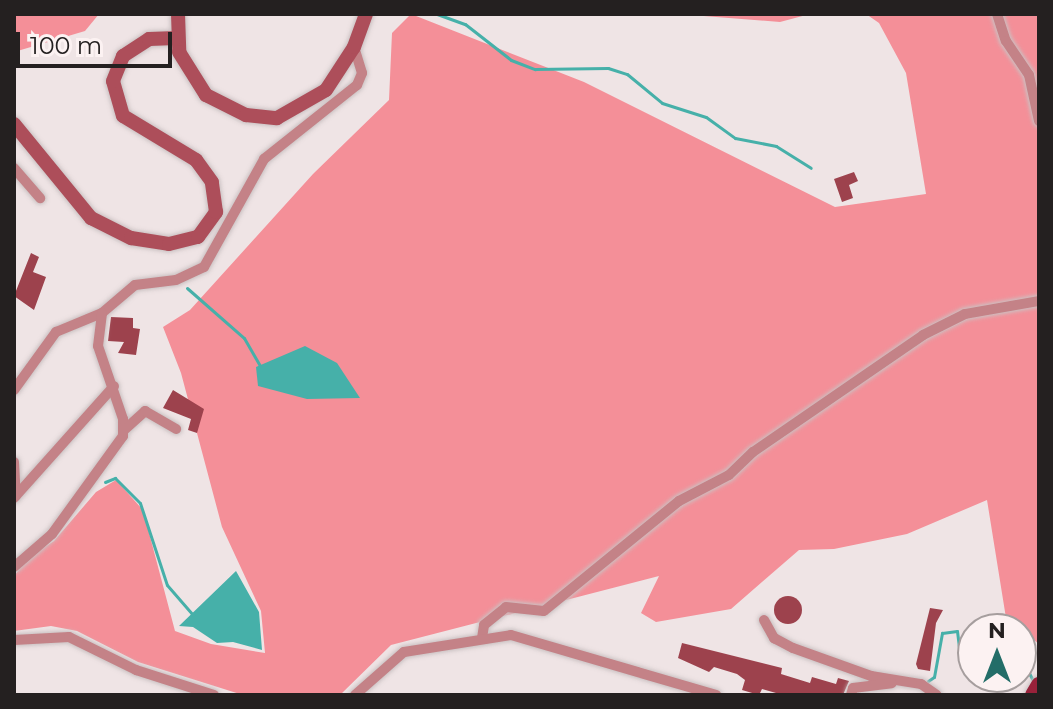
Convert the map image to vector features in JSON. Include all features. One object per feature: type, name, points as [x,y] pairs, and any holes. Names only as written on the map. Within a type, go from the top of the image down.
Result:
[{"type":"main road","points":[[1033,695],[1039,685]]},
{"type":"street","points":[[178,14],[176,38],[187,72],[216,104],[277,118],[326,90],[354,47],[366,14]]},
{"type":"street","points":[[997,14],[1006,41],[1029,75],[1039,121]]},
{"type":"street","points":[[14,124],[91,218],[131,238],[169,244],[198,237],[216,212],[212,182],[196,160],[123,116],[113,81],[123,56],[149,39],[176,38]]},
{"type":"street","points":[[16,384],[56,332],[102,313],[135,285],[176,280],[204,267],[264,159],[357,85],[362,73],[354,47]]},
{"type":"street","points":[[14,168],[40,198]]},
{"type":"street","points":[[482,638],[484,625],[506,607],[544,611],[679,501],[729,475],[753,452],[923,335],[965,314],[1039,301]]},
{"type":"street","points":[[102,313],[98,346],[114,386],[123,431]]},
{"type":"street","points":[[15,497],[114,386]]},
{"type":"street","points":[[14,567],[52,534],[117,448],[123,431],[145,411],[176,429]]},
{"type":"street","points":[[14,462],[15,497]]},
{"type":"street","points":[[764,620],[774,638],[793,648],[902,682],[921,684],[937,695]]},
{"type":"street","points":[[14,640],[69,637],[136,670],[214,695]]},
{"type":"street","points":[[355,695],[404,652],[482,638],[531,639],[716,695]]},
{"type":"street","points":[[851,695],[853,688],[902,682]]},
{"type":"shaded area","points":[[14,14],[99,14],[85,31],[14,52]]},
{"type":"shaded area","points":[[411,14],[584,82],[835,207],[926,194],[906,73],[879,23],[866,14],[1039,14],[1039,644],[1037,613],[1005,613],[987,500],[907,534],[834,549],[799,550],[731,609],[656,622],[641,613],[659,576],[391,645],[340,695],[243,695],[138,662],[77,631],[51,626],[14,631],[14,576],[28,558],[54,541],[96,492],[116,480],[143,510],[175,631],[211,644],[265,653],[261,611],[222,527],[181,373],[163,327],[190,310],[313,174],[389,100],[392,33]]},
{"type":"shaded area","points":[[678,14],[810,14],[780,22]]},
{"type":"water","points":[[305,346],[337,363],[360,398],[307,399],[258,386],[256,367]]},
{"type":"water","points":[[236,571],[259,612],[262,650],[233,642],[217,643],[193,627],[179,626]]},
{"type":"building","points":[[854,172],[858,181],[849,185],[853,198],[842,202],[834,179]]},
{"type":"building","points":[[31,253],[39,257],[33,272],[46,277],[34,310],[14,296]]},
{"type":"building","points":[[111,317],[133,318],[133,328],[140,329],[136,355],[118,353],[124,342],[108,341]]},
{"type":"building","points":[[173,390],[204,409],[197,433],[188,430],[191,419],[163,408]]},
{"type":"building","points":[[788,596],[798,600],[802,610],[798,620],[788,624],[778,620],[774,610],[778,600]]},
{"type":"building","points":[[930,608],[943,610],[936,623],[930,671],[918,669],[916,664]]},
{"type":"building","points":[[682,643],[782,668],[781,674],[810,683],[812,677],[836,684],[838,678],[849,681],[843,695],[783,695],[762,689],[759,695],[742,690],[745,680],[737,674],[714,667],[709,672],[678,658]]},
{"type":"waterway","points":[[385,14],[403,14]]},
{"type":"waterway","points":[[437,14],[465,24],[511,60],[535,69],[608,68],[627,74],[662,103],[706,117],[735,138],[776,146],[811,168]]},
{"type":"waterway","points":[[187,288],[244,338],[260,366]]},
{"type":"waterway","points":[[105,482],[115,478],[140,503],[167,585],[193,615]]},
{"type":"waterway","points":[[928,681],[934,677],[942,633],[957,631]]}]
